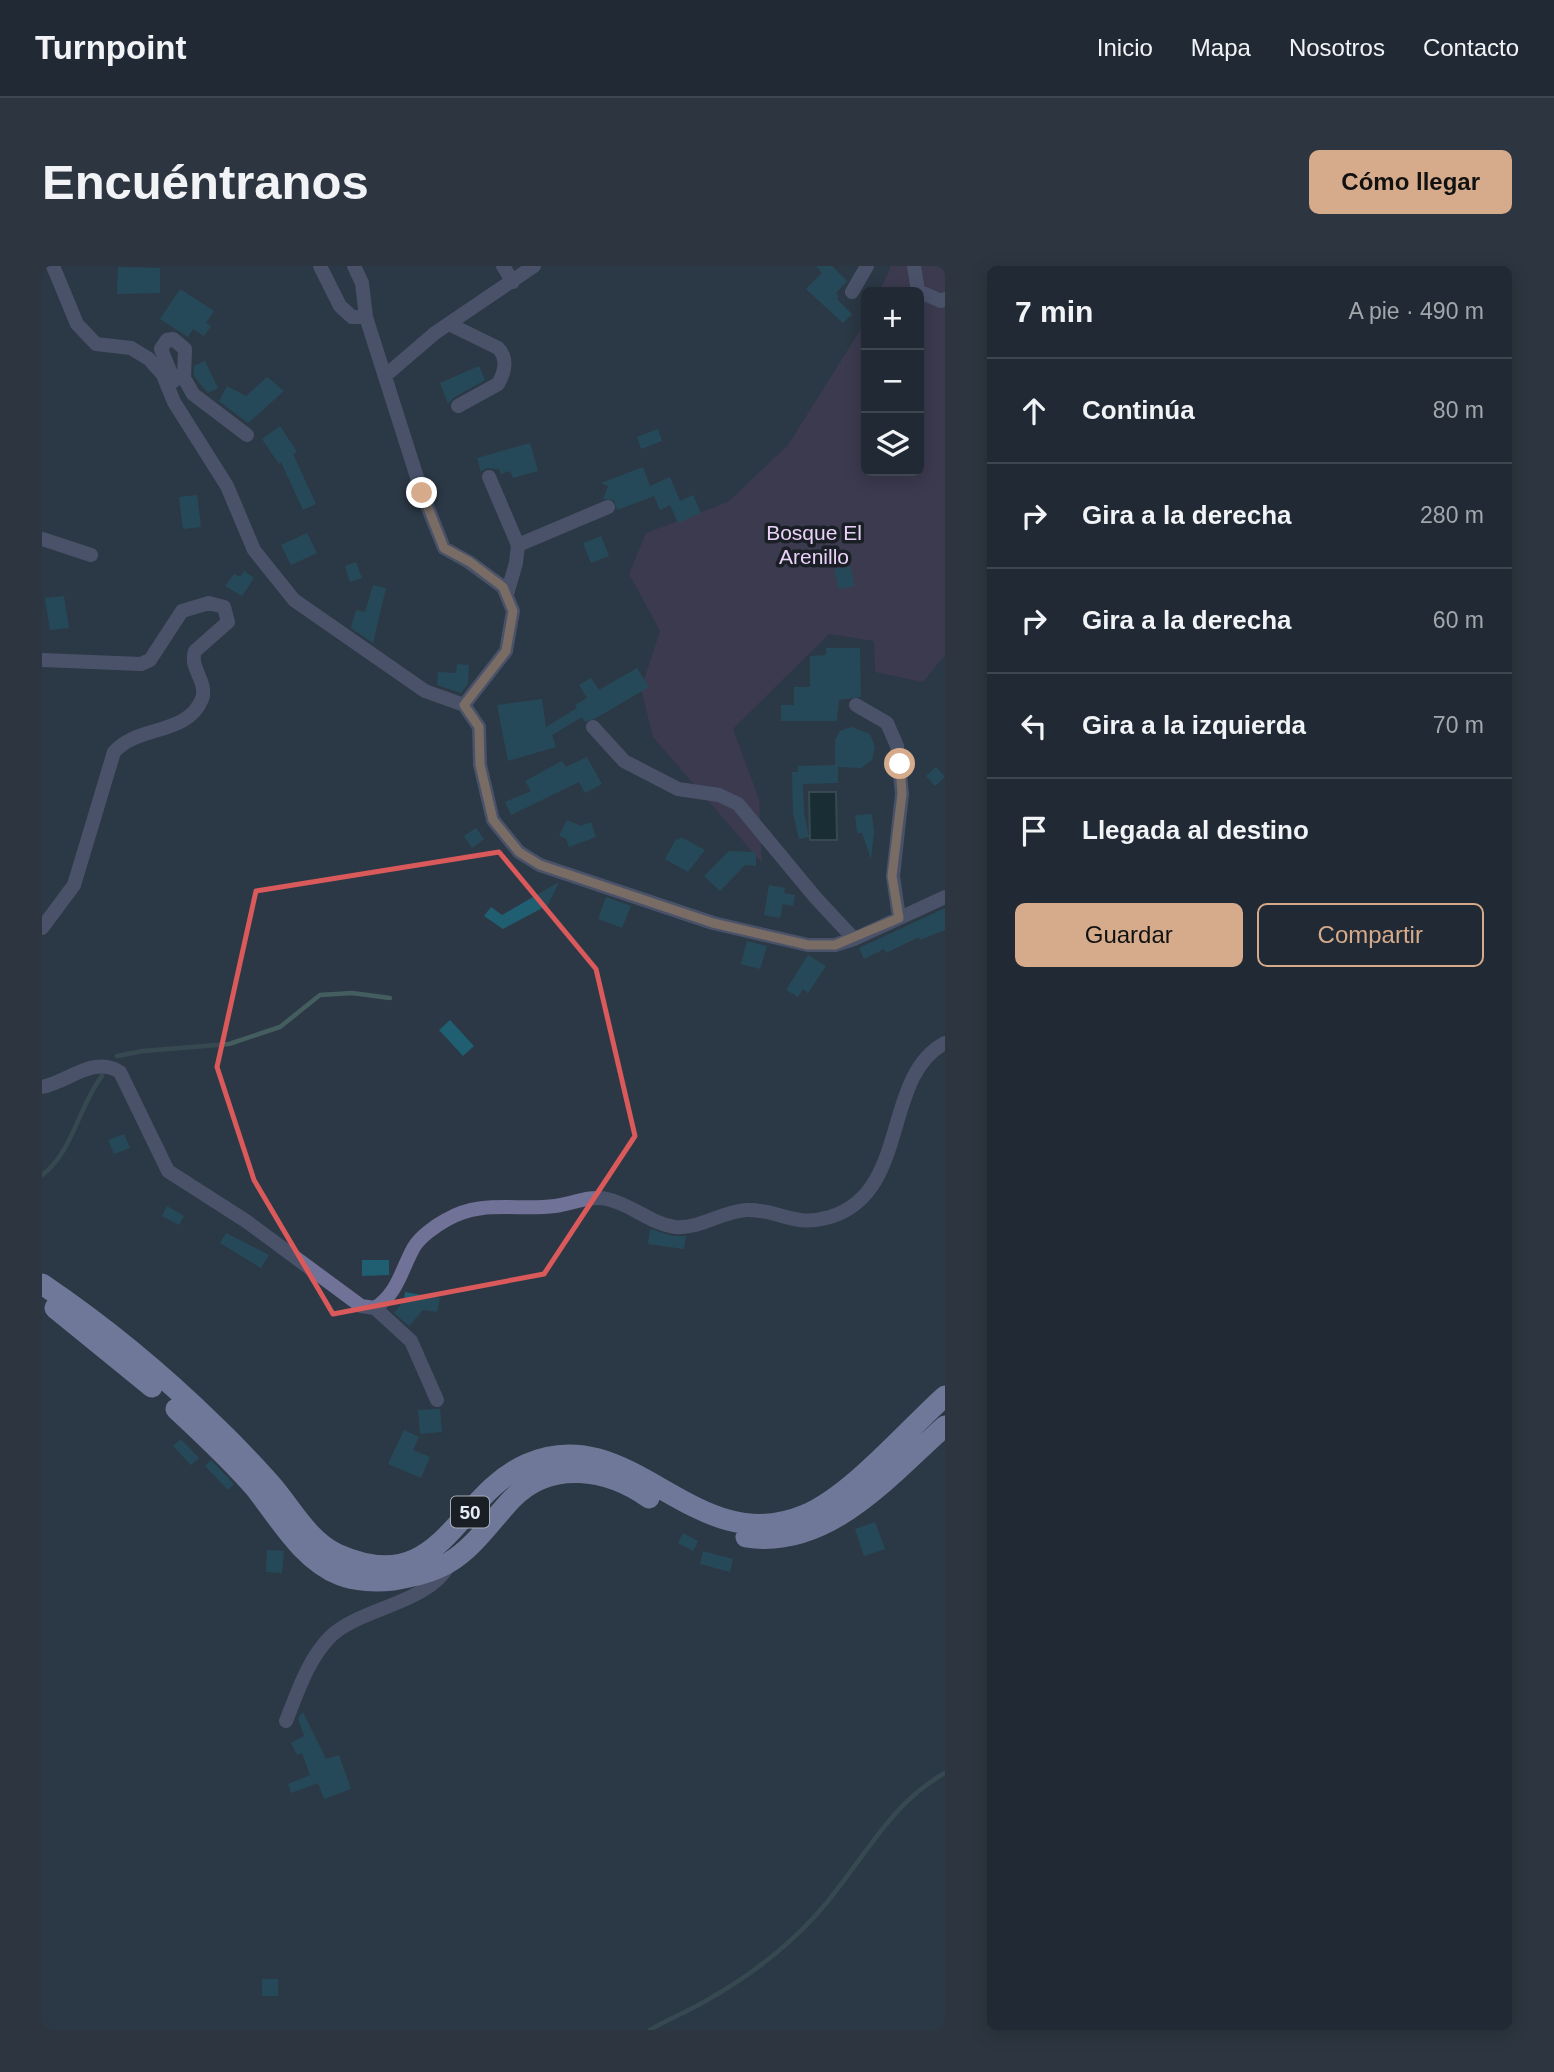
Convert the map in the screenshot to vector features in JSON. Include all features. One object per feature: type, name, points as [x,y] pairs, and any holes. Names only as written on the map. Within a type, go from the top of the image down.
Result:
[{"type":"highway","name":"50","points":[[42,1284],[127,1345],[214,1425],[269,1482],[315,1539],[356,1562],[382,1565],[408,1562],[430,1552],[509,1475],[528,1463],[550,1458],[579,1457],[618,1465],[719,1520],[761,1525],[787,1522],[808,1514],[852,1483],[945,1396]]},
{"type":"highway","name":"50","points":[[42,1298],[142,1379],[206,1438],[254,1488],[282,1525],[323,1565],[341,1576],[382,1581],[428,1573],[451,1562],[524,1488],[539,1479],[574,1472],[618,1480],[682,1519],[716,1530],[749,1538],[803,1534],[821,1528],[843,1514],[945,1426]]},
{"type":"street","points":[[53,266],[77,324],[96,344],[131,348],[149,359],[163,375],[174,402],[227,486],[254,550],[294,600],[425,691],[464,705],[479,727],[480,765],[493,820],[519,852],[540,865],[726,927],[808,945],[835,945],[854,939],[945,897]]},
{"type":"street","points":[[320,266],[340,306],[352,317],[366,317]]},
{"type":"street","points":[[354,266],[362,283],[366,317],[422,493],[444,548],[470,562],[507,594]]},
{"type":"street","points":[[503,266],[513,282]]},
{"type":"street","points":[[386,375],[449,324],[534,266]]},
{"type":"street","points":[[852,292],[867,266]]},
{"type":"street","points":[[914,266],[918,290],[941,301],[945,299]]},
{"type":"street","points":[[449,324],[498,348],[503,353],[505,363],[498,384],[458,406]]},
{"type":"street","points":[[174,402],[177,394],[161,349],[167,340],[173,339],[185,349],[184,378],[192,394],[247,435]]},
{"type":"street","points":[[464,705],[506,651],[513,624],[507,594],[518,545],[489,477]]},
{"type":"street","points":[[518,545],[608,507]]},
{"type":"street","points":[[42,539],[91,555]]},
{"type":"street","points":[[42,660],[141,664],[150,660],[182,611],[209,603],[224,607],[228,614],[228,622],[219,633],[195,651],[193,664],[203,686],[200,703],[171,728],[133,738],[114,752],[74,885],[42,928]]},
{"type":"street","points":[[856,705],[887,723],[897,747],[902,794],[892,876],[899,918]]},
{"type":"street","points":[[593,727],[624,761],[678,789],[719,795],[738,804],[815,897],[854,939]]},
{"type":"street","points":[[375,1308],[393,1294],[415,1244],[448,1219],[489,1206],[554,1206],[582,1199],[605,1199],[674,1227],[698,1226],[745,1210],[799,1222],[831,1216],[853,1204],[882,1171],[914,1074],[932,1050],[945,1043]]},
{"type":"street","points":[[42,1087],[94,1066],[111,1066],[120,1072],[168,1171],[246,1221],[361,1306],[375,1308],[411,1341],[437,1400]]},
{"type":"street","points":[[286,1721],[303,1677],[315,1655],[333,1634],[434,1584],[451,1562]]},
{"type":"highlighted area","points":[[499,852],[596,969],[635,1136],[544,1274],[333,1314],[254,1180],[217,1067],[256,891]]},
{"type":"green space","name":"Bosque El Arenillo","points":[[891,266],[945,266],[945,655],[923,682],[875,672],[874,641],[829,634],[733,729],[759,799],[762,863],[653,737],[641,689],[660,631],[629,574],[646,533],[728,502],[788,445],[861,329],[861,476],[924,476],[924,287],[881,287]]},
{"type":"shaded area","points":[[809,792],[836,792],[837,840],[810,840]]},
{"type":"building","points":[[816,266],[832,266],[847,281],[836,293],[839,296],[837,299],[852,314],[843,323],[806,289],[822,273]]},
{"type":"building","points":[[118,267],[160,268],[160,293],[117,294]]},
{"type":"building","points":[[180,289],[214,311],[206,323],[211,326],[204,336],[193,329],[188,337],[160,319]]},
{"type":"building","points":[[205,361],[218,388],[208,393],[194,376],[194,366]]},
{"type":"building","points":[[479,366],[485,380],[453,398],[448,404],[440,383]]},
{"type":"building","points":[[267,377],[284,391],[248,423],[219,401],[227,386],[246,396]]},
{"type":"building","points":[[280,426],[297,452],[293,454],[316,504],[303,510],[281,462],[279,464],[262,439]]},
{"type":"building","points":[[658,429],[662,441],[641,449],[637,437]]},
{"type":"building","points":[[530,443],[538,471],[513,478],[510,471],[501,474],[499,469],[486,468],[481,472],[477,458]]},
{"type":"building","points":[[643,467],[650,486],[670,477],[680,501],[693,495],[701,513],[678,523],[670,505],[660,510],[654,496],[617,510],[614,500],[603,499],[608,486],[601,483]]},
{"type":"building","points":[[197,495],[201,527],[183,529],[179,497]]},
{"type":"building","points":[[307,533],[317,553],[291,565],[281,545]]},
{"type":"building","points":[[601,536],[609,556],[591,563],[583,543]]},
{"type":"building","points":[[356,562],[362,578],[350,582],[345,566]]},
{"type":"building","points":[[850,566],[855,586],[839,589],[834,569]]},
{"type":"building","points":[[244,571],[254,578],[242,596],[225,586],[234,574],[240,577]]},
{"type":"building","points":[[373,585],[386,588],[373,643],[351,628],[356,610],[365,612]]},
{"type":"building","points":[[64,596],[69,628],[50,630],[45,598]]},
{"type":"building","points":[[826,648],[860,648],[861,697],[839,700],[837,721],[781,721],[781,705],[794,705],[794,687],[810,687],[810,656],[826,655]]},
{"type":"building","points":[[457,664],[469,665],[468,684],[461,693],[437,685],[438,672],[456,673]]},
{"type":"building","points":[[637,668],[649,687],[596,718],[585,722],[582,717],[552,735],[556,747],[508,761],[497,705],[542,699],[546,727],[577,708],[575,705],[587,698],[579,685],[591,678],[599,690]]},
{"type":"building","points":[[851,727],[870,734],[875,747],[872,760],[861,768],[838,767],[838,783],[803,784],[804,813],[809,837],[799,839],[793,813],[792,772],[798,772],[798,766],[835,765],[835,740],[840,731]]},
{"type":"building","points":[[587,757],[602,784],[585,793],[579,782],[511,815],[505,802],[531,791],[525,781],[562,761],[566,767]]},
{"type":"building","points":[[936,767],[945,777],[935,786],[926,776]]},
{"type":"building","points":[[872,814],[874,832],[871,859],[862,833],[857,833],[855,815]]},
{"type":"building","points":[[567,820],[581,826],[591,822],[596,837],[569,847],[566,839],[559,836]]},
{"type":"building","points":[[476,828],[484,839],[472,848],[464,836]]},
{"type":"building","points":[[681,837],[705,850],[688,872],[665,859],[676,839]]},
{"type":"building","points":[[729,851],[756,852],[756,866],[745,865],[720,891],[704,876]]},
{"type":"building","points":[[559,882],[548,905],[503,929],[484,916],[491,907],[502,915]]},
{"type":"building","points":[[769,885],[785,888],[784,893],[795,895],[793,906],[783,904],[780,918],[764,915]]},
{"type":"building","points":[[606,897],[631,906],[622,928],[598,919]]},
{"type":"building","points":[[945,908],[945,930],[920,940],[919,937],[886,953],[884,949],[864,959],[859,948]]},
{"type":"building","points":[[747,941],[767,946],[760,969],[741,964]]},
{"type":"building","points":[[808,955],[826,966],[808,993],[803,989],[798,997],[786,990]]},
{"type":"building","points":[[450,1020],[474,1046],[463,1056],[439,1030]]},
{"type":"building","points":[[124,1134],[130,1148],[114,1154],[108,1140]]},
{"type":"building","points":[[167,1206],[184,1216],[179,1225],[162,1216]]},
{"type":"building","points":[[650,1229],[673,1236],[686,1236],[684,1249],[648,1244]]},
{"type":"building","points":[[226,1233],[269,1255],[261,1268],[220,1243]]},
{"type":"building","points":[[362,1260],[389,1260],[389,1275],[362,1276]]},
{"type":"building","points":[[405,1292],[440,1298],[437,1312],[423,1310],[409,1326],[394,1313],[404,1300]]},
{"type":"building","points":[[440,1409],[442,1432],[420,1434],[418,1410]]},
{"type":"building","points":[[404,1430],[419,1437],[413,1450],[430,1457],[421,1478],[388,1464]]},
{"type":"building","points":[[181,1439],[199,1458],[191,1465],[173,1446]]},
{"type":"building","points":[[211,1460],[234,1484],[228,1490],[205,1466]]},
{"type":"building","points":[[875,1522],[885,1549],[864,1556],[855,1529]]},
{"type":"building","points":[[683,1533],[698,1541],[693,1551],[678,1543]]},
{"type":"building","points":[[267,1550],[284,1551],[282,1573],[266,1572]]},
{"type":"building","points":[[703,1551],[733,1559],[730,1572],[700,1564]]},
{"type":"building","points":[[303,1712],[326,1759],[339,1755],[351,1789],[324,1799],[318,1783],[291,1793],[288,1784],[310,1775],[302,1753],[297,1755],[291,1743],[304,1736],[298,1718]]},
{"type":"building","points":[[262,1979],[278,1979],[278,1996],[262,1996]]},
{"type":"waterway","points":[[117,1056],[143,1051],[229,1044],[280,1027],[320,995],[352,993],[390,998]]},
{"type":"waterway","points":[[42,1175],[53,1165],[69,1141],[87,1100],[102,1076]]},
{"type":"waterway","points":[[650,2030],[696,2007],[733,1984],[763,1964],[791,1940],[832,1896],[890,1819],[925,1786],[945,1773]]},
{"type":"route","points":[[422,493],[444,548],[470,562],[503,587],[513,611],[513,624],[506,651],[498,666],[464,705],[479,727],[480,765],[486,801],[493,820],[519,852],[540,865],[713,923],[808,945],[835,945],[899,918],[892,876],[902,794],[900,764]]}]
